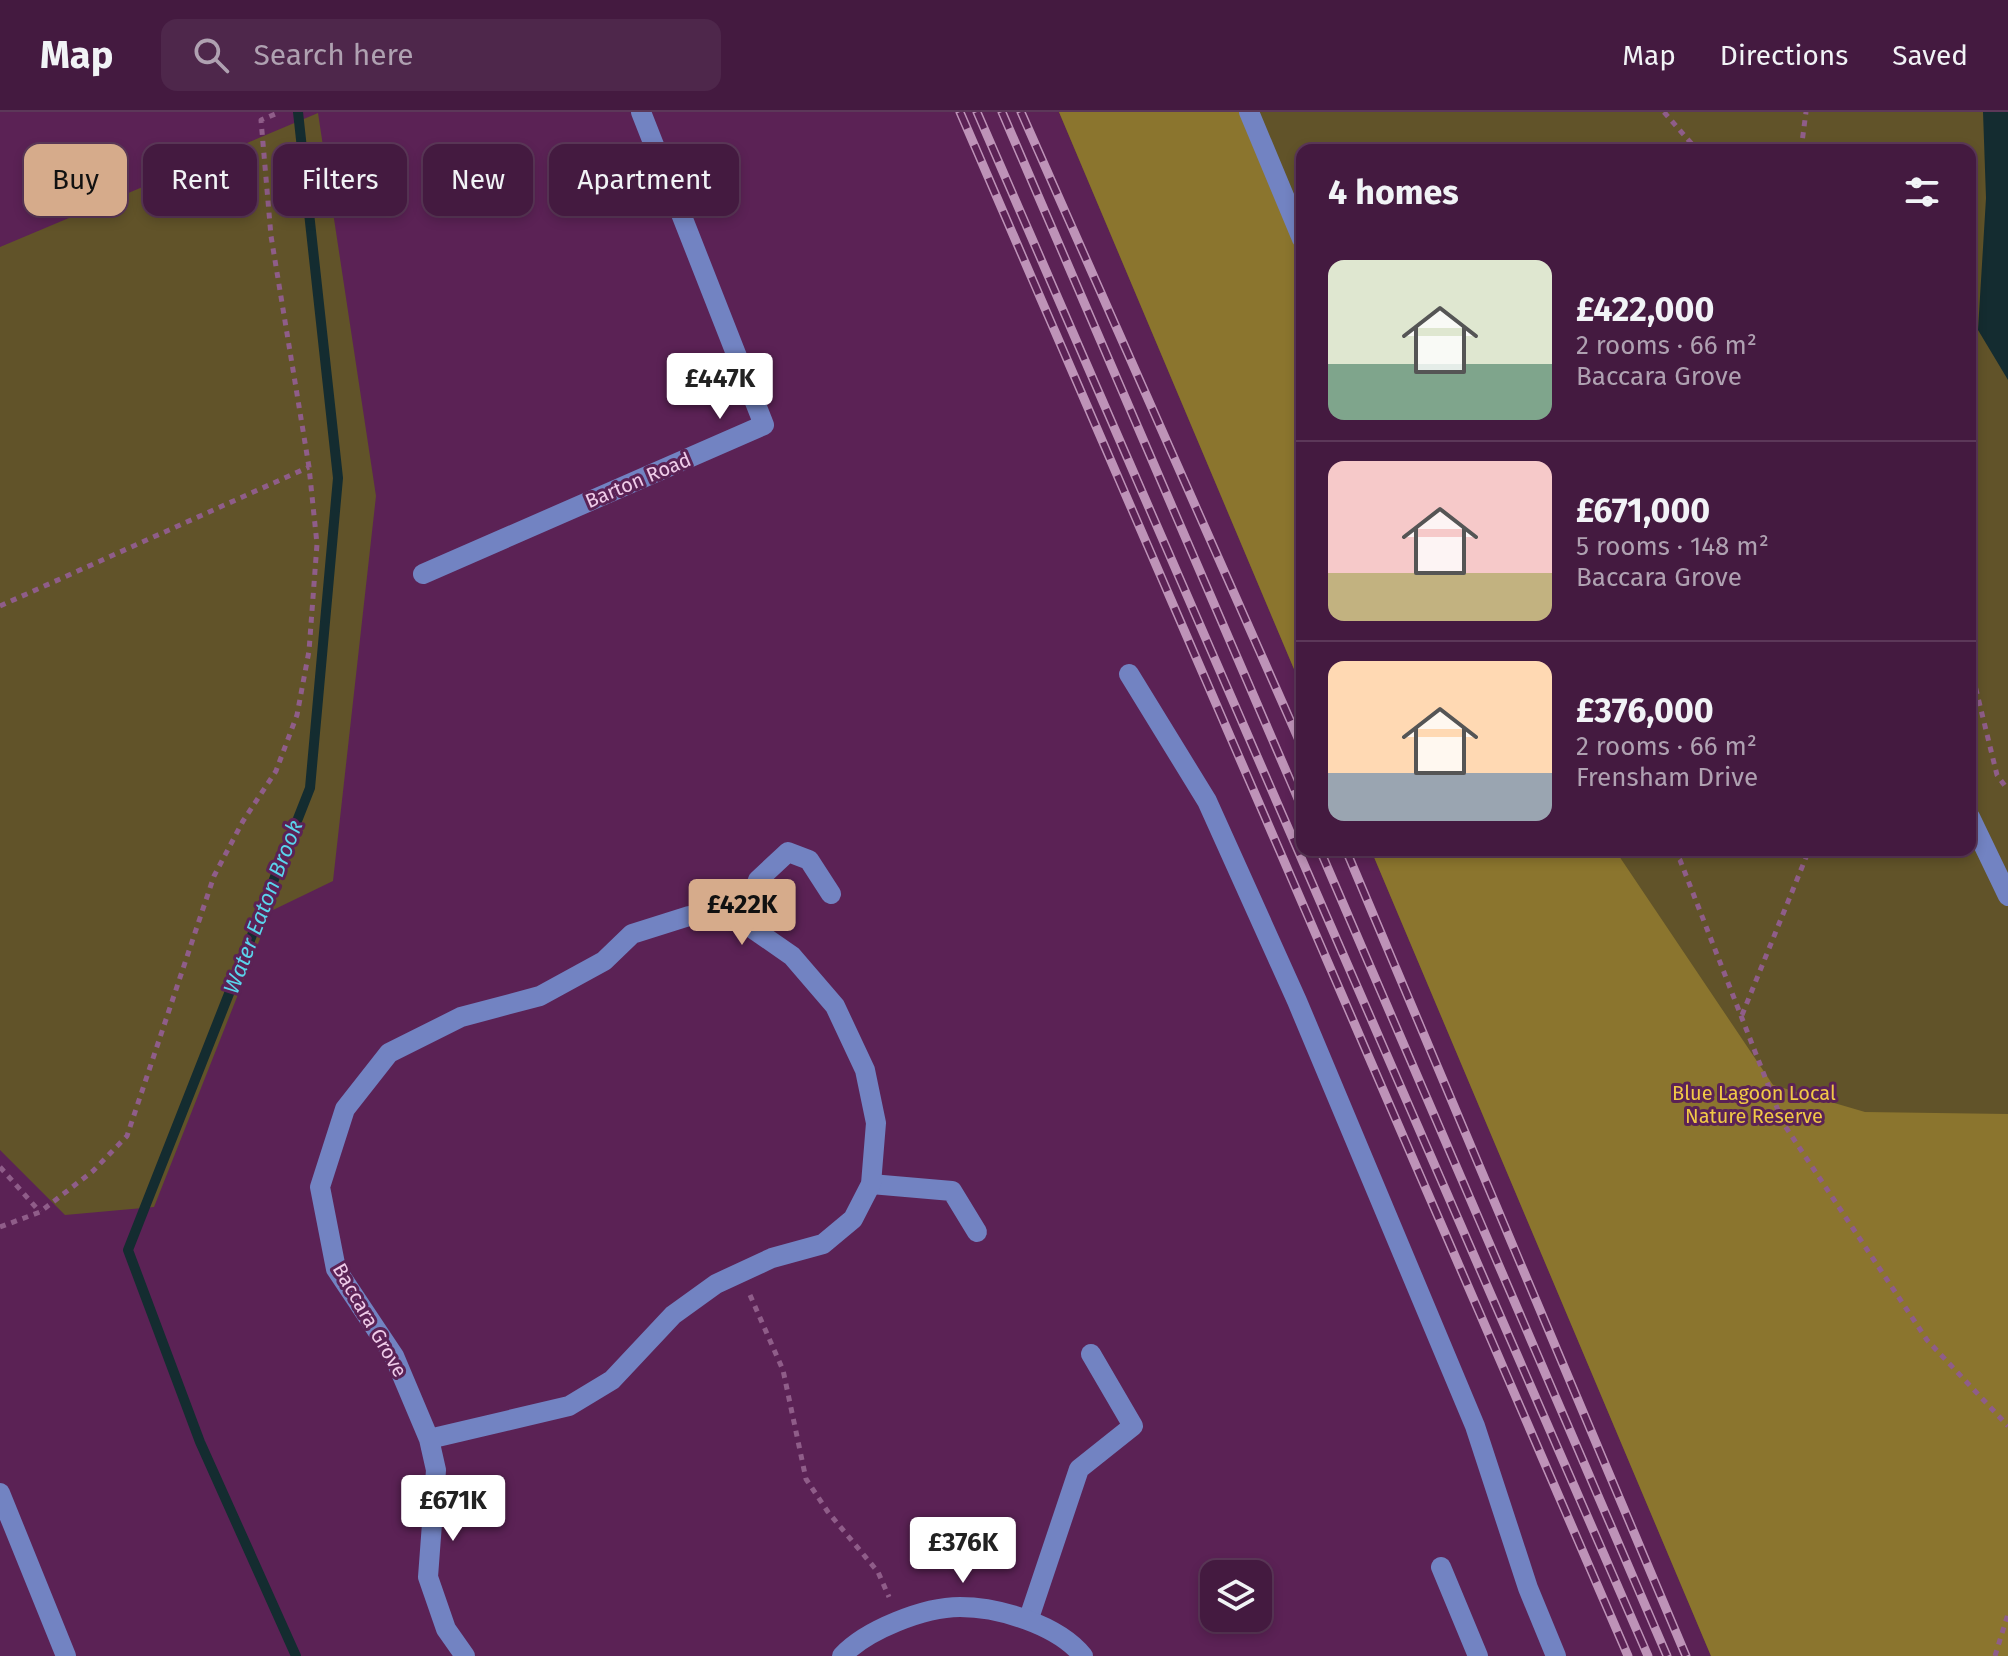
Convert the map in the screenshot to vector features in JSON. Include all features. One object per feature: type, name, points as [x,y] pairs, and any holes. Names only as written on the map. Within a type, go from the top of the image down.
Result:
[{"type":"street","name":"Barton Road","points":[[423,574],[764,425],[641,112]]},
{"type":"street","points":[[1249,112],[1296,225]]},
{"type":"street","points":[[1129,674],[1207,801],[1297,1001],[1475,1426],[1528,1588],[1556,1656]]},
{"type":"street","points":[[1976,829],[2008,896]]},
{"type":"street","points":[[743,922],[758,880],[788,852],[809,860],[831,894]]},
{"type":"street","name":"Baccara Grove","points":[[429,1439],[569,1406],[612,1380],[673,1315],[716,1284],[772,1258],[823,1244],[853,1219],[871,1184],[876,1123],[865,1070],[835,1006],[792,956],[743,922],[689,916],[632,934],[604,961],[540,996],[461,1017],[389,1053],[345,1109],[320,1187],[336,1269],[394,1356],[429,1439],[436,1470],[428,1577],[446,1629],[465,1656]]},
{"type":"street","points":[[871,1184],[952,1191],[977,1232]]},
{"type":"street","points":[[1029,1618],[1079,1469],[1133,1426],[1091,1354]]},
{"type":"street","points":[[0,1493],[66,1656]]},
{"type":"street","points":[[1441,1567],[1478,1656]]},
{"type":"street","points":[[842,1656],[850,1647],[899,1619],[959,1607],[1029,1618],[1083,1656]]},
{"type":"path","points":[[0,1227],[40,1212],[93,1171],[127,1136],[214,876],[243,821],[276,771],[297,715],[309,651],[317,544],[309,467],[273,251],[264,174],[261,120],[280,112]]},
{"type":"path","points":[[1664,112],[1692,144]]},
{"type":"path","points":[[1802,144],[1806,112]]},
{"type":"path","points":[[0,606],[309,467]]},
{"type":"path","points":[[1976,689],[1997,775],[2007,786]]},
{"type":"path","points":[[1677,856],[1783,1123],[1927,1340],[2008,1426]]},
{"type":"path","points":[[1741,1016],[1806,856]]},
{"type":"path","points":[[0,1167],[40,1212]]},
{"type":"path","points":[[740,1271],[783,1370],[806,1479],[828,1512],[878,1572],[899,1619]]},
{"type":"path","points":[[1995,1656],[2008,1614]]},
{"type":"green space","name":"Blue Lagoon Local Nature Reserve","points":[[1059,112],[2008,112],[2008,1656],[1711,1656],[1374,856],[1976,856],[1976,144],[1296,144],[1296,674]]},
{"type":"green space","points":[[1059,112],[1249,112],[1296,211],[1296,674]]},
{"type":"green space","points":[[318,113],[323,144],[273,144],[273,216],[334,216],[376,496],[333,881],[271,911],[154,1207],[65,1215],[0,1150],[0,247],[74,216],[127,216],[127,193],[143,187],[143,216],[257,216],[257,144],[244,144]]},
{"type":"green space","points":[[1374,856],[1619,856],[1773,1085],[1865,1112],[2008,1114],[2008,1656],[1711,1656]]},
{"type":"shaded area","points":[[1983,112],[2008,112],[2008,380],[1978,330],[1986,198]]},
{"type":"waterway","name":"Water Eaton Brook","points":[[296,1656],[200,1442],[128,1250],[310,788],[338,478],[298,112]]},
{"type":"railway","points":[[960,112],[1628,1656]]},
{"type":"railway","points":[[977,112],[1296,846]]},
{"type":"railway","points":[[1002,112],[1296,794]]},
{"type":"railway","points":[[1021,112],[1296,733]]},
{"type":"railway","points":[[1300,856],[1648,1656]]},
{"type":"railway","points":[[1323,856],[1667,1656]]},
{"type":"railway","points":[[1349,856],[1686,1656]]}]
